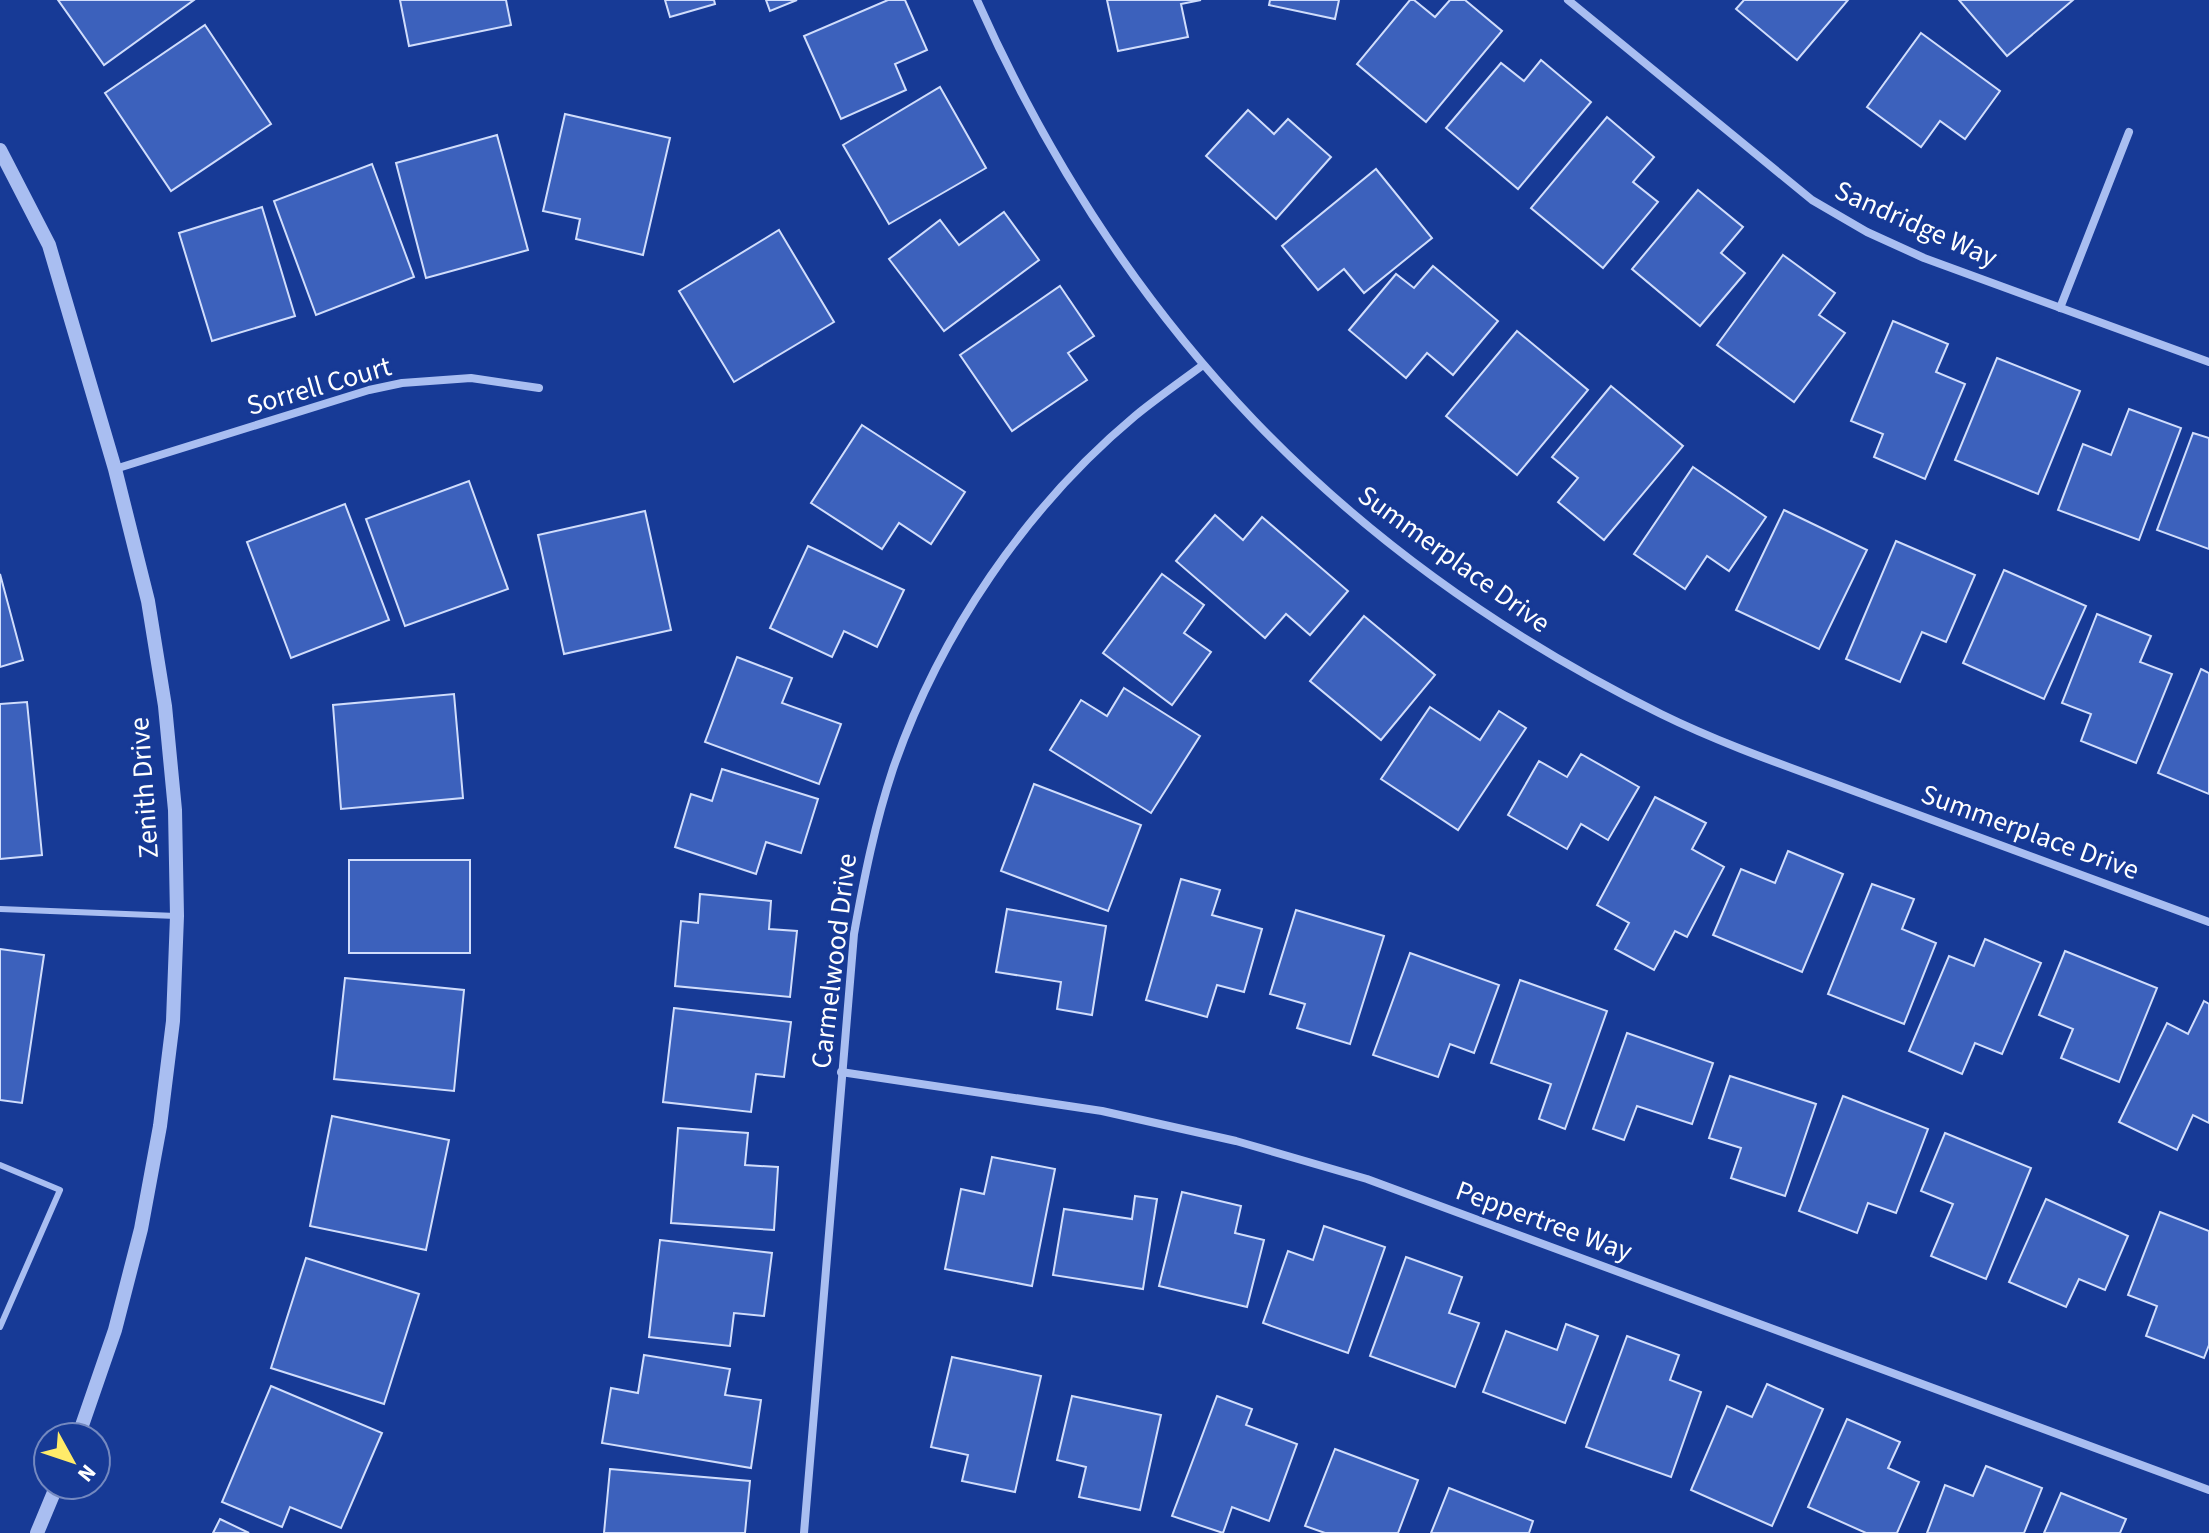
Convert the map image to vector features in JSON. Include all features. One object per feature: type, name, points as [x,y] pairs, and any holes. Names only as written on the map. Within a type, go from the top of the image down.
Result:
[{"type":"street","name":"Summerplace Drive","points":[[977,0],[1007,68],[1077,194],[1131,274],[1203,365],[1272,440],[1341,506],[1455,595],[1536,648],[1664,716],[2209,922]]},
{"type":"street","name":"Sandridge Way","points":[[1568,0],[1812,200],[1867,232],[1924,258],[2209,362]]},
{"type":"street","points":[[2060,308],[2129,132]]},
{"type":"street","name":"Zenith Drive","points":[[0,150],[49,245],[115,469],[148,601],[165,706],[175,810],[177,916],[173,1021],[160,1126],[141,1229],[115,1330],[84,1421]]},
{"type":"street","name":"Carmelwood Drive","points":[[804,1533],[854,934],[869,850],[894,767],[927,688],[967,613],[1016,542],[1062,487],[1134,417],[1203,365]]},
{"type":"street","name":"Sorrell Court","points":[[115,469],[369,390],[402,383],[471,378],[539,388]]},
{"type":"street","name":"Peppertree Way","points":[[841,1072],[1102,1111],[1236,1141],[1367,1179],[2209,1490]]},
{"type":"street","points":[[37,1533],[50,1501]]},
{"type":"lane","points":[[0,909],[177,916]]},
{"type":"lane","points":[[0,1165],[60,1190],[0,1327]]},
{"type":"building","points":[[58,0],[194,0],[104,65]]},
{"type":"building","points":[[400,0],[506,0],[511,25],[409,46]]},
{"type":"building","points":[[665,0],[714,0],[715,4],[670,17]]},
{"type":"building","points":[[766,0],[797,0],[770,11]]},
{"type":"building","points":[[888,0],[905,0],[927,50],[895,64],[906,90],[841,119],[804,36]]},
{"type":"building","points":[[1107,0],[1201,0],[1181,4],[1188,37],[1118,51]]},
{"type":"building","points":[[1270,0],[1339,0],[1335,19],[1269,5]]},
{"type":"building","points":[[1410,0],[1435,17],[1450,0],[1465,0],[1502,31],[1426,122],[1357,64]]},
{"type":"building","points":[[1744,0],[1848,0],[1797,60],[1736,9]]},
{"type":"building","points":[[1959,0],[2073,0],[2007,56]]},
{"type":"building","points":[[205,25],[271,124],[171,191],[105,93]]},
{"type":"building","points":[[1921,33],[2000,91],[1965,139],[1940,121],[1921,147],[1867,107]]},
{"type":"building","points":[[1541,60],[1591,102],[1518,189],[1446,128],[1501,63],[1524,81]]},
{"type":"building","points":[[940,87],[986,168],[889,224],[843,145]]},
{"type":"building","points":[[1248,110],[1274,134],[1288,119],[1331,157],[1276,219],[1206,156]]},
{"type":"building","points":[[565,114],[670,138],[643,255],[576,239],[580,219],[543,211]]},
{"type":"building","points":[[1607,117],[1654,157],[1633,182],[1658,202],[1603,268],[1531,208]]},
{"type":"building","points":[[497,135],[528,250],[426,278],[396,163]]},
{"type":"building","points":[[372,164],[414,277],[316,315],[274,201]]},
{"type":"building","points":[[1376,169],[1432,238],[1364,293],[1344,269],[1318,290],[1282,246]]},
{"type":"building","points":[[1698,190],[1743,227],[1721,253],[1745,273],[1700,326],[1632,269]]},
{"type":"building","points":[[262,207],[295,316],[212,341],[179,233]]},
{"type":"building","points":[[1004,212],[1039,260],[944,331],[889,259],[940,220],[959,245]]},
{"type":"building","points":[[779,230],[834,322],[734,382],[679,291]]},
{"type":"building","points":[[1783,255],[1835,293],[1819,315],[1845,333],[1794,402],[1717,345]]},
{"type":"building","points":[[1433,266],[1498,321],[1453,375],[1427,353],[1406,378],[1349,330],[1396,274],[1414,288]]},
{"type":"building","points":[[1060,286],[1094,336],[1068,353],[1087,380],[1012,431],[960,355]]},
{"type":"building","points":[[1893,321],[1948,344],[1936,372],[1965,384],[1925,479],[1874,457],[1883,434],[1851,421]]},
{"type":"building","points":[[1517,331],[1588,390],[1517,475],[1446,416]]},
{"type":"building","points":[[1997,358],[2080,391],[2038,494],[1955,460]]},
{"type":"building","points":[[1611,386],[1683,446],[1604,540],[1558,502],[1578,478],[1552,457]]},
{"type":"building","points":[[2129,409],[2181,428],[2139,540],[2058,510],[2083,444],[2111,455]]},
{"type":"building","points":[[862,425],[965,492],[931,544],[899,523],[882,549],[811,503]]},
{"type":"building","points":[[2193,433],[2209,438],[2209,549],[2157,530]]},
{"type":"building","points":[[1693,467],[1766,517],[1729,571],[1707,556],[1685,589],[1634,554]]},
{"type":"building","points":[[469,481],[508,589],[405,626],[366,519]]},
{"type":"building","points":[[345,504],[389,620],[291,658],[247,542]]},
{"type":"building","points":[[1784,510],[1867,550],[1819,649],[1736,610]]},
{"type":"building","points":[[645,511],[671,630],[564,654],[538,535]]},
{"type":"building","points":[[1215,515],[1243,540],[1262,517],[1348,591],[1310,635],[1286,614],[1265,638],[1176,561]]},
{"type":"building","points":[[1896,541],[1975,575],[1946,642],[1922,632],[1900,682],[1846,659]]},
{"type":"building","points":[[808,546],[904,590],[877,647],[844,631],[832,657],[770,628]]},
{"type":"building","points":[[2004,570],[2086,606],[2044,699],[1963,663]]},
{"type":"building","points":[[0,574],[23,660],[0,667]]},
{"type":"building","points":[[1162,574],[1204,605],[1184,633],[1211,652],[1172,705],[1103,653]]},
{"type":"building","points":[[2097,614],[2151,636],[2140,662],[2172,674],[2136,763],[2081,741],[2091,714],[2062,703]]},
{"type":"building","points":[[1364,616],[1435,675],[1381,740],[1310,681]]},
{"type":"building","points":[[737,657],[792,678],[782,703],[841,724],[819,784],[705,742]]},
{"type":"building","points":[[2201,669],[2209,673],[2209,794],[2158,773]]},
{"type":"building","points":[[1124,688],[1200,736],[1151,813],[1050,750],[1081,700],[1107,716]]},
{"type":"building","points":[[454,694],[463,798],[341,809],[333,705]]},
{"type":"building","points":[[27,702],[42,855],[0,859],[0,704]]},
{"type":"building","points":[[1430,707],[1480,740],[1499,711],[1526,728],[1458,830],[1381,779]]},
{"type":"building","points":[[1581,754],[1639,787],[1608,840],[1581,824],[1567,849],[1508,815],[1539,761],[1567,777]]},
{"type":"building","points":[[722,769],[818,799],[801,853],[766,842],[756,874],[675,847],[691,794],[712,801]]},
{"type":"building","points":[[1034,784],[1141,825],[1108,911],[1001,871]]},
{"type":"building","points":[[1655,797],[1706,823],[1692,849],[1724,867],[1687,937],[1675,931],[1654,970],[1615,949],[1629,923],[1597,905]]},
{"type":"building","points":[[1788,851],[1843,874],[1802,972],[1713,935],[1741,869],[1775,883]]},
{"type":"building","points":[[349,860],[470,860],[470,953],[349,953]]},
{"type":"building","points":[[1181,879],[1220,890],[1212,915],[1262,929],[1244,992],[1217,985],[1207,1017],[1146,1000]]},
{"type":"building","points":[[1872,884],[1914,899],[1902,929],[1936,943],[1904,1024],[1828,994]]},
{"type":"building","points":[[700,894],[771,901],[769,929],[797,931],[790,997],[675,986],[681,921],[698,923]]},
{"type":"building","points":[[1007,909],[1106,926],[1092,1015],[1057,1009],[1061,982],[996,972]]},
{"type":"building","points":[[1296,910],[1384,936],[1350,1044],[1297,1028],[1305,1004],[1270,994]]},
{"type":"building","points":[[1985,939],[2041,963],[2002,1054],[1975,1043],[1962,1074],[1909,1051],[1949,956],[1974,966]]},
{"type":"building","points":[[0,949],[44,955],[22,1103],[0,1100]]},
{"type":"building","points":[[2065,951],[2157,988],[2119,1082],[2061,1058],[2073,1029],[2039,1015]]},
{"type":"building","points":[[1410,953],[1499,985],[1474,1053],[1450,1044],[1438,1077],[1373,1055]]},
{"type":"building","points":[[345,978],[464,990],[454,1091],[334,1079]]},
{"type":"building","points":[[1520,980],[1607,1011],[1565,1129],[1539,1119],[1551,1084],[1491,1063]]},
{"type":"building","points":[[2204,1001],[2209,1004],[2209,1123],[2193,1115],[2177,1150],[2119,1122],[2167,1023],[2188,1034]]},
{"type":"building","points":[[674,1008],[791,1022],[784,1077],[756,1074],[751,1112],[663,1102]]},
{"type":"building","points":[[1627,1033],[1713,1063],[1692,1124],[1637,1106],[1624,1140],[1593,1129]]},
{"type":"building","points":[[1730,1076],[1816,1104],[1785,1196],[1731,1178],[1741,1148],[1709,1138]]},
{"type":"building","points":[[1843,1096],[1928,1129],[1896,1213],[1868,1203],[1857,1233],[1799,1211]]},
{"type":"building","points":[[332,1116],[449,1140],[426,1250],[310,1226]]},
{"type":"building","points":[[678,1128],[748,1133],[745,1165],[778,1167],[774,1230],[671,1223]]},
{"type":"building","points":[[1945,1133],[2031,1168],[1986,1279],[1931,1256],[1953,1204],[1921,1191]]},
{"type":"building","points":[[992,1157],[1055,1169],[1032,1286],[945,1269],[961,1189],[984,1194]]},
{"type":"building","points":[[1182,1192],[1241,1206],[1235,1233],[1264,1240],[1247,1307],[1159,1286]]},
{"type":"building","points":[[1135,1196],[1157,1199],[1143,1289],[1053,1275],[1064,1209],[1132,1219]]},
{"type":"building","points":[[2046,1199],[2128,1236],[2105,1290],[2079,1279],[2066,1307],[2009,1282]]},
{"type":"building","points":[[2160,1212],[2209,1231],[2209,1345],[2204,1358],[2146,1336],[2157,1306],[2128,1295]]},
{"type":"building","points":[[1324,1226],[1385,1247],[1348,1353],[1263,1323],[1288,1251],[1313,1260]]},
{"type":"building","points":[[660,1240],[772,1253],[764,1316],[734,1313],[730,1346],[649,1337]]},
{"type":"building","points":[[1406,1257],[1462,1277],[1449,1313],[1479,1323],[1455,1387],[1370,1356]]},
{"type":"building","points":[[306,1258],[419,1294],[384,1404],[271,1368]]},
{"type":"building","points":[[1566,1324],[1598,1336],[1565,1423],[1483,1392],[1506,1331],[1557,1350]]},
{"type":"building","points":[[1627,1336],[1679,1355],[1670,1380],[1701,1392],[1671,1477],[1586,1447]]},
{"type":"building","points":[[644,1355],[730,1369],[725,1395],[761,1400],[751,1468],[602,1443],[611,1388],[638,1393]]},
{"type":"building","points":[[952,1357],[1041,1376],[1015,1492],[962,1481],[968,1455],[931,1447]]},
{"type":"building","points":[[1767,1384],[1823,1409],[1772,1526],[1691,1490],[1727,1406],[1752,1417]]},
{"type":"building","points":[[271,1386],[382,1433],[341,1528],[290,1507],[282,1527],[222,1502]]},
{"type":"building","points":[[1072,1396],[1161,1415],[1140,1510],[1079,1497],[1086,1467],[1057,1460]]},
{"type":"building","points":[[1217,1396],[1252,1409],[1246,1425],[1297,1444],[1269,1521],[1232,1507],[1223,1533],[1172,1516]]},
{"type":"building","points":[[1847,1419],[1900,1442],[1888,1468],[1919,1482],[1897,1533],[1866,1533],[1808,1507]]},
{"type":"building","points":[[1335,1449],[1418,1480],[1398,1533],[1325,1533],[1305,1526]]},
{"type":"building","points":[[1986,1466],[2042,1488],[2024,1533],[1927,1533],[1945,1485],[1973,1496]]},
{"type":"building","points":[[610,1469],[750,1481],[745,1533],[604,1533]]},
{"type":"building","points":[[1449,1488],[1533,1521],[1529,1533],[1431,1533]]},
{"type":"building","points":[[2061,1493],[2126,1519],[2120,1533],[2044,1533]]},
{"type":"building","points":[[220,1519],[249,1533],[213,1533]]}]
